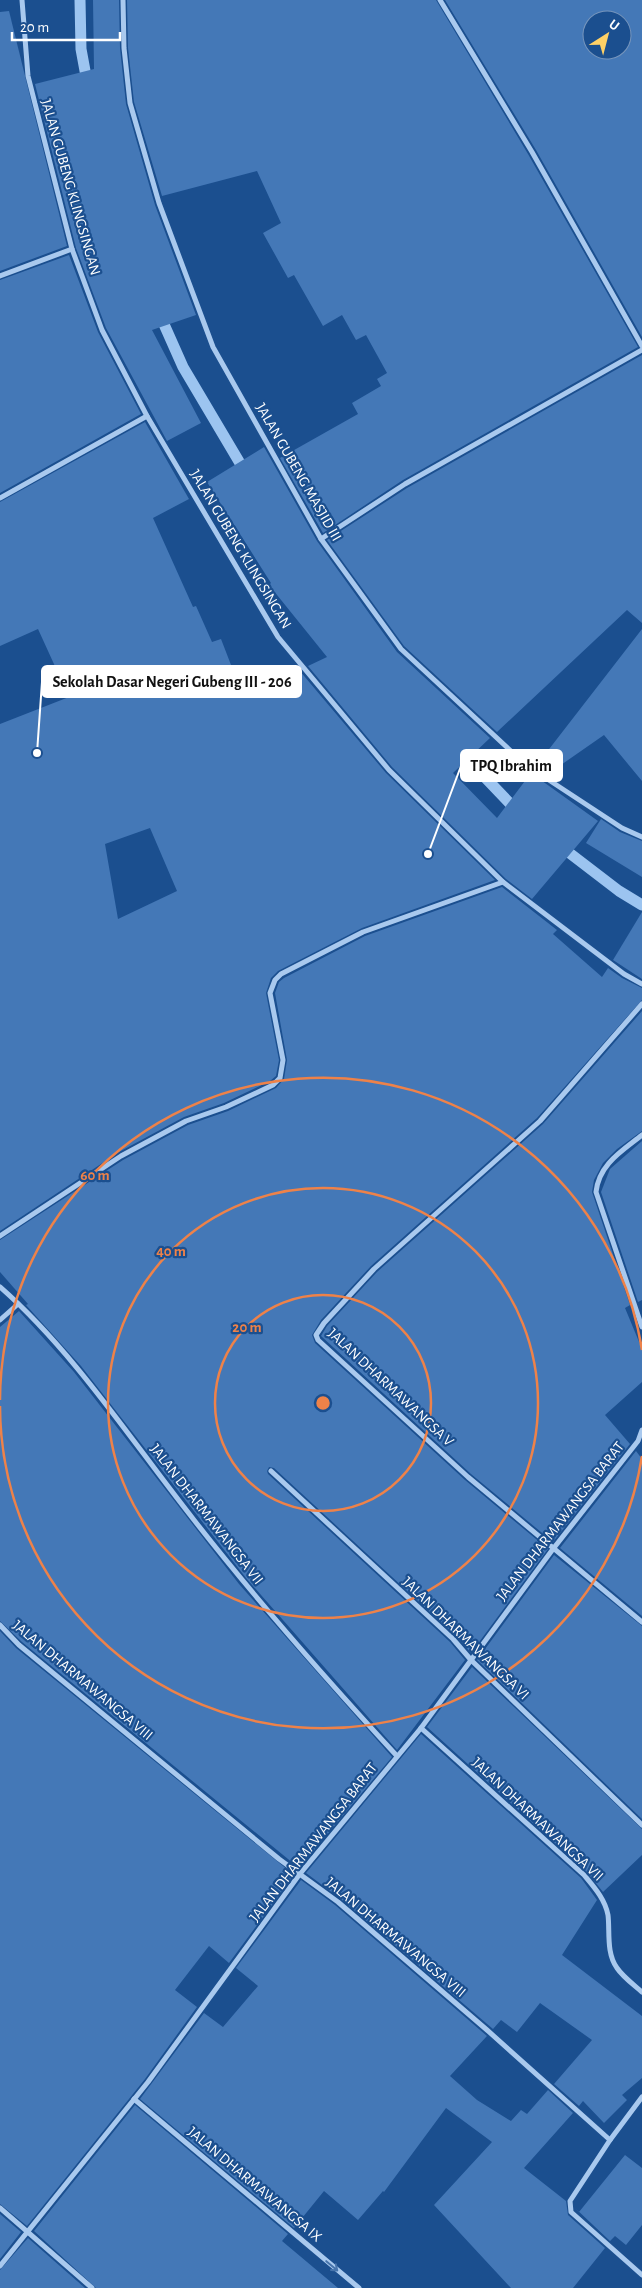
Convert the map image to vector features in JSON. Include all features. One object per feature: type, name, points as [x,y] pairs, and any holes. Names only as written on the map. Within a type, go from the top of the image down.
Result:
[{"type":"street","name":"JALAN GUBENG KLINGSINGAN","points":[[22,0],[28,76],[72,249],[102,330],[147,416],[278,637],[389,770],[503,882],[624,974],[642,984]]},
{"type":"street","name":"JALAN GUBENG MASJID III","points":[[123,0],[124,48],[130,103],[159,203],[213,347],[321,539],[401,649],[526,764],[622,828],[642,837]]},
{"type":"street","points":[[440,0],[532,152],[642,346]]},
{"type":"street","points":[[0,276],[72,249]]},
{"type":"street","points":[[321,539],[405,484],[642,350]]},
{"type":"street","points":[[0,498],[147,416]]},
{"type":"street","points":[[0,1236],[121,1156],[186,1121],[226,1107],[273,1085],[280,1078],[283,1060],[270,993],[275,980],[281,974],[363,932],[503,882]]},
{"type":"street","name":"JALAN DHARMAWANGSA V","points":[[642,1004],[540,1121],[374,1269],[324,1323],[316,1335],[318,1340],[387,1404],[553,1548],[642,1622]]},
{"type":"street","points":[[642,1135],[613,1158],[602,1171],[597,1182],[596,1192],[642,1327]]},
{"type":"street","name":"JALAN DHARMAWANGSA VII","points":[[0,1287],[18,1304],[72,1364],[248,1587],[305,1655],[397,1756]]},
{"type":"street","points":[[0,1320],[18,1304]]},
{"type":"street","name":"JALAN DHARMAWANGSA BARAT","points":[[0,2266],[134,2099],[299,1875],[420,1728],[553,1548],[640,1442],[642,1430]]},
{"type":"street","name":"JALAN DHARMAWANGSA VI","points":[[271,1471],[453,1639],[470,1660],[642,1825]]},
{"type":"street","name":"JALAN DHARMAWANGSA VIII","points":[[0,1625],[20,1645],[299,1875],[338,1902],[487,2030],[610,2140]]},
{"type":"street","name":"JALAN DHARMAWANGSA VII","points":[[420,1728],[584,1875],[604,1901],[608,1914],[610,1946],[616,1967],[642,1992]]},
{"type":"street","points":[[642,2097],[610,2140],[570,2201],[571,2212],[642,2275]]},
{"type":"street","name":"JALAN DHARMAWANGSA IX","points":[[134,2099],[359,2288]]},
{"type":"street","points":[[0,2208],[92,2288]]},
{"type":"building","points":[[93,0],[119,0],[120,48],[126,104],[155,205],[196,315],[152,330],[201,423],[167,441],[106,328],[76,248],[35,84],[94,69]]},
{"type":"building","points":[[127,0],[436,0],[528,154],[638,347],[403,480],[323,533],[280,458],[358,414],[352,403],[381,386],[377,379],[387,373],[366,335],[356,340],[342,315],[323,326],[294,275],[288,278],[263,233],[281,223],[257,171],[162,196],[134,102],[128,48]]},
{"type":"building","points":[[445,0],[642,0],[642,337],[536,150]]},
{"type":"building","points":[[9,11],[67,246],[0,271],[0,12]]},
{"type":"building","points":[[69,255],[98,332],[141,414],[0,493],[0,280]]},
{"type":"building","points":[[642,355],[642,623],[627,610],[497,732],[404,646],[327,540],[407,488]]},
{"type":"building","points":[[145,422],[189,499],[153,518],[193,607],[196,606],[212,642],[221,639],[243,696],[299,670],[386,773],[495,880],[362,928],[278,971],[271,978],[266,993],[279,1060],[276,1076],[270,1081],[224,1103],[184,1117],[119,1152],[0,1231],[0,724],[69,697],[38,629],[0,646],[0,502]],"holes":[[[150,828],[177,891],[118,919],[105,844]]]},
{"type":"building","points":[[264,447],[317,541],[397,652],[490,738],[453,773],[497,818],[531,773],[598,821],[532,899],[506,879],[392,767],[308,666],[327,657],[269,585],[271,583],[207,482]]},
{"type":"building","points":[[642,629],[642,781],[604,735],[548,774],[536,766]]},
{"type":"building","points":[[601,819],[620,832],[642,841],[642,877],[586,843]]},
{"type":"building","points":[[502,887],[557,930],[553,934],[602,977],[608,968],[622,978],[642,988],[642,1000],[537,1118],[371,1266],[321,1320],[312,1335],[315,1343],[465,1480],[548,1549],[471,1653],[456,1636],[274,1468],[269,1467],[267,1471],[268,1474],[450,1642],[465,1660],[397,1750],[246,1578],[81,1366],[26,1305],[28,1304],[0,1272],[0,1240],[123,1160],[188,1125],[228,1111],[276,1088],[284,1079],[287,1060],[275,993],[279,982],[284,978],[365,936]]},
{"type":"building","points":[[642,912],[642,979],[613,960]]},
{"type":"building","points":[[642,1011],[642,1131],[617,1149],[603,1163],[594,1180],[592,1192],[630,1305],[625,1308],[642,1349],[642,1382],[605,1415],[630,1444],[553,1542],[471,1474],[321,1336],[327,1326],[377,1272],[543,1124]]},
{"type":"building","points":[[642,1141],[642,1300],[638,1302],[601,1192],[610,1169]]},
{"type":"building","points":[[19,1311],[74,1372],[239,1584],[392,1757],[299,1868],[22,1642],[0,1621],[0,1327]]},
{"type":"building","points":[[636,1451],[642,1459],[642,1616],[560,1548]]},
{"type":"building","points":[[554,1555],[642,1626],[642,1819],[477,1660]]},
{"type":"building","points":[[0,1631],[16,1648],[294,1875],[229,1963],[209,1946],[175,1990],[197,2007],[145,2079],[27,2226],[0,2204]]},
{"type":"building","points":[[472,1667],[642,1829],[642,1855],[603,1892],[587,1872],[427,1727]]},
{"type":"building","points":[[421,1734],[581,1878],[597,1900],[562,1955],[642,2016],[642,2078],[622,2095],[627,2100],[604,2123],[583,2101],[579,2106],[554,2084],[592,2040],[540,2003],[517,2032],[501,2020],[493,2029],[341,1899],[306,1873]]},
{"type":"building","points":[[301,1880],[335,1905],[487,2036],[450,2076],[477,2100],[511,2121],[521,2110],[527,2114],[548,2090],[573,2113],[524,2168],[566,2201],[568,2215],[605,2248],[573,2288],[511,2288],[434,2205],[492,2142],[446,2108],[384,2192],[358,2220],[324,2191],[294,2228],[140,2099],[204,2013],[223,2027],[258,1986],[236,1968]]},
{"type":"building","points":[[135,2105],[288,2234],[282,2241],[338,2288],[96,2288],[34,2231]]},
{"type":"building","points":[[625,2155],[642,2168],[642,2225],[626,2245],[615,2236],[610,2241],[579,2212]]},
{"type":"building","points":[[0,2214],[21,2232],[0,2259]]},
{"type":"building","points":[[28,2238],[85,2288],[0,2288],[0,2270]]},
{"type":"waterway","points":[[80,0],[81,49],[88,87]]},
{"type":"waterway","points":[[159,313],[183,367],[247,475]]},
{"type":"waterway","points":[[457,748],[519,813]]},
{"type":"waterway","points":[[559,845],[619,891],[642,905]]},
{"type":"place","name":"Sekolah Dasar Negeri Gubeng III - 206","points":[[37,753]]},
{"type":"place","name":"TPQ Ibrahim","points":[[428,854]]}]
